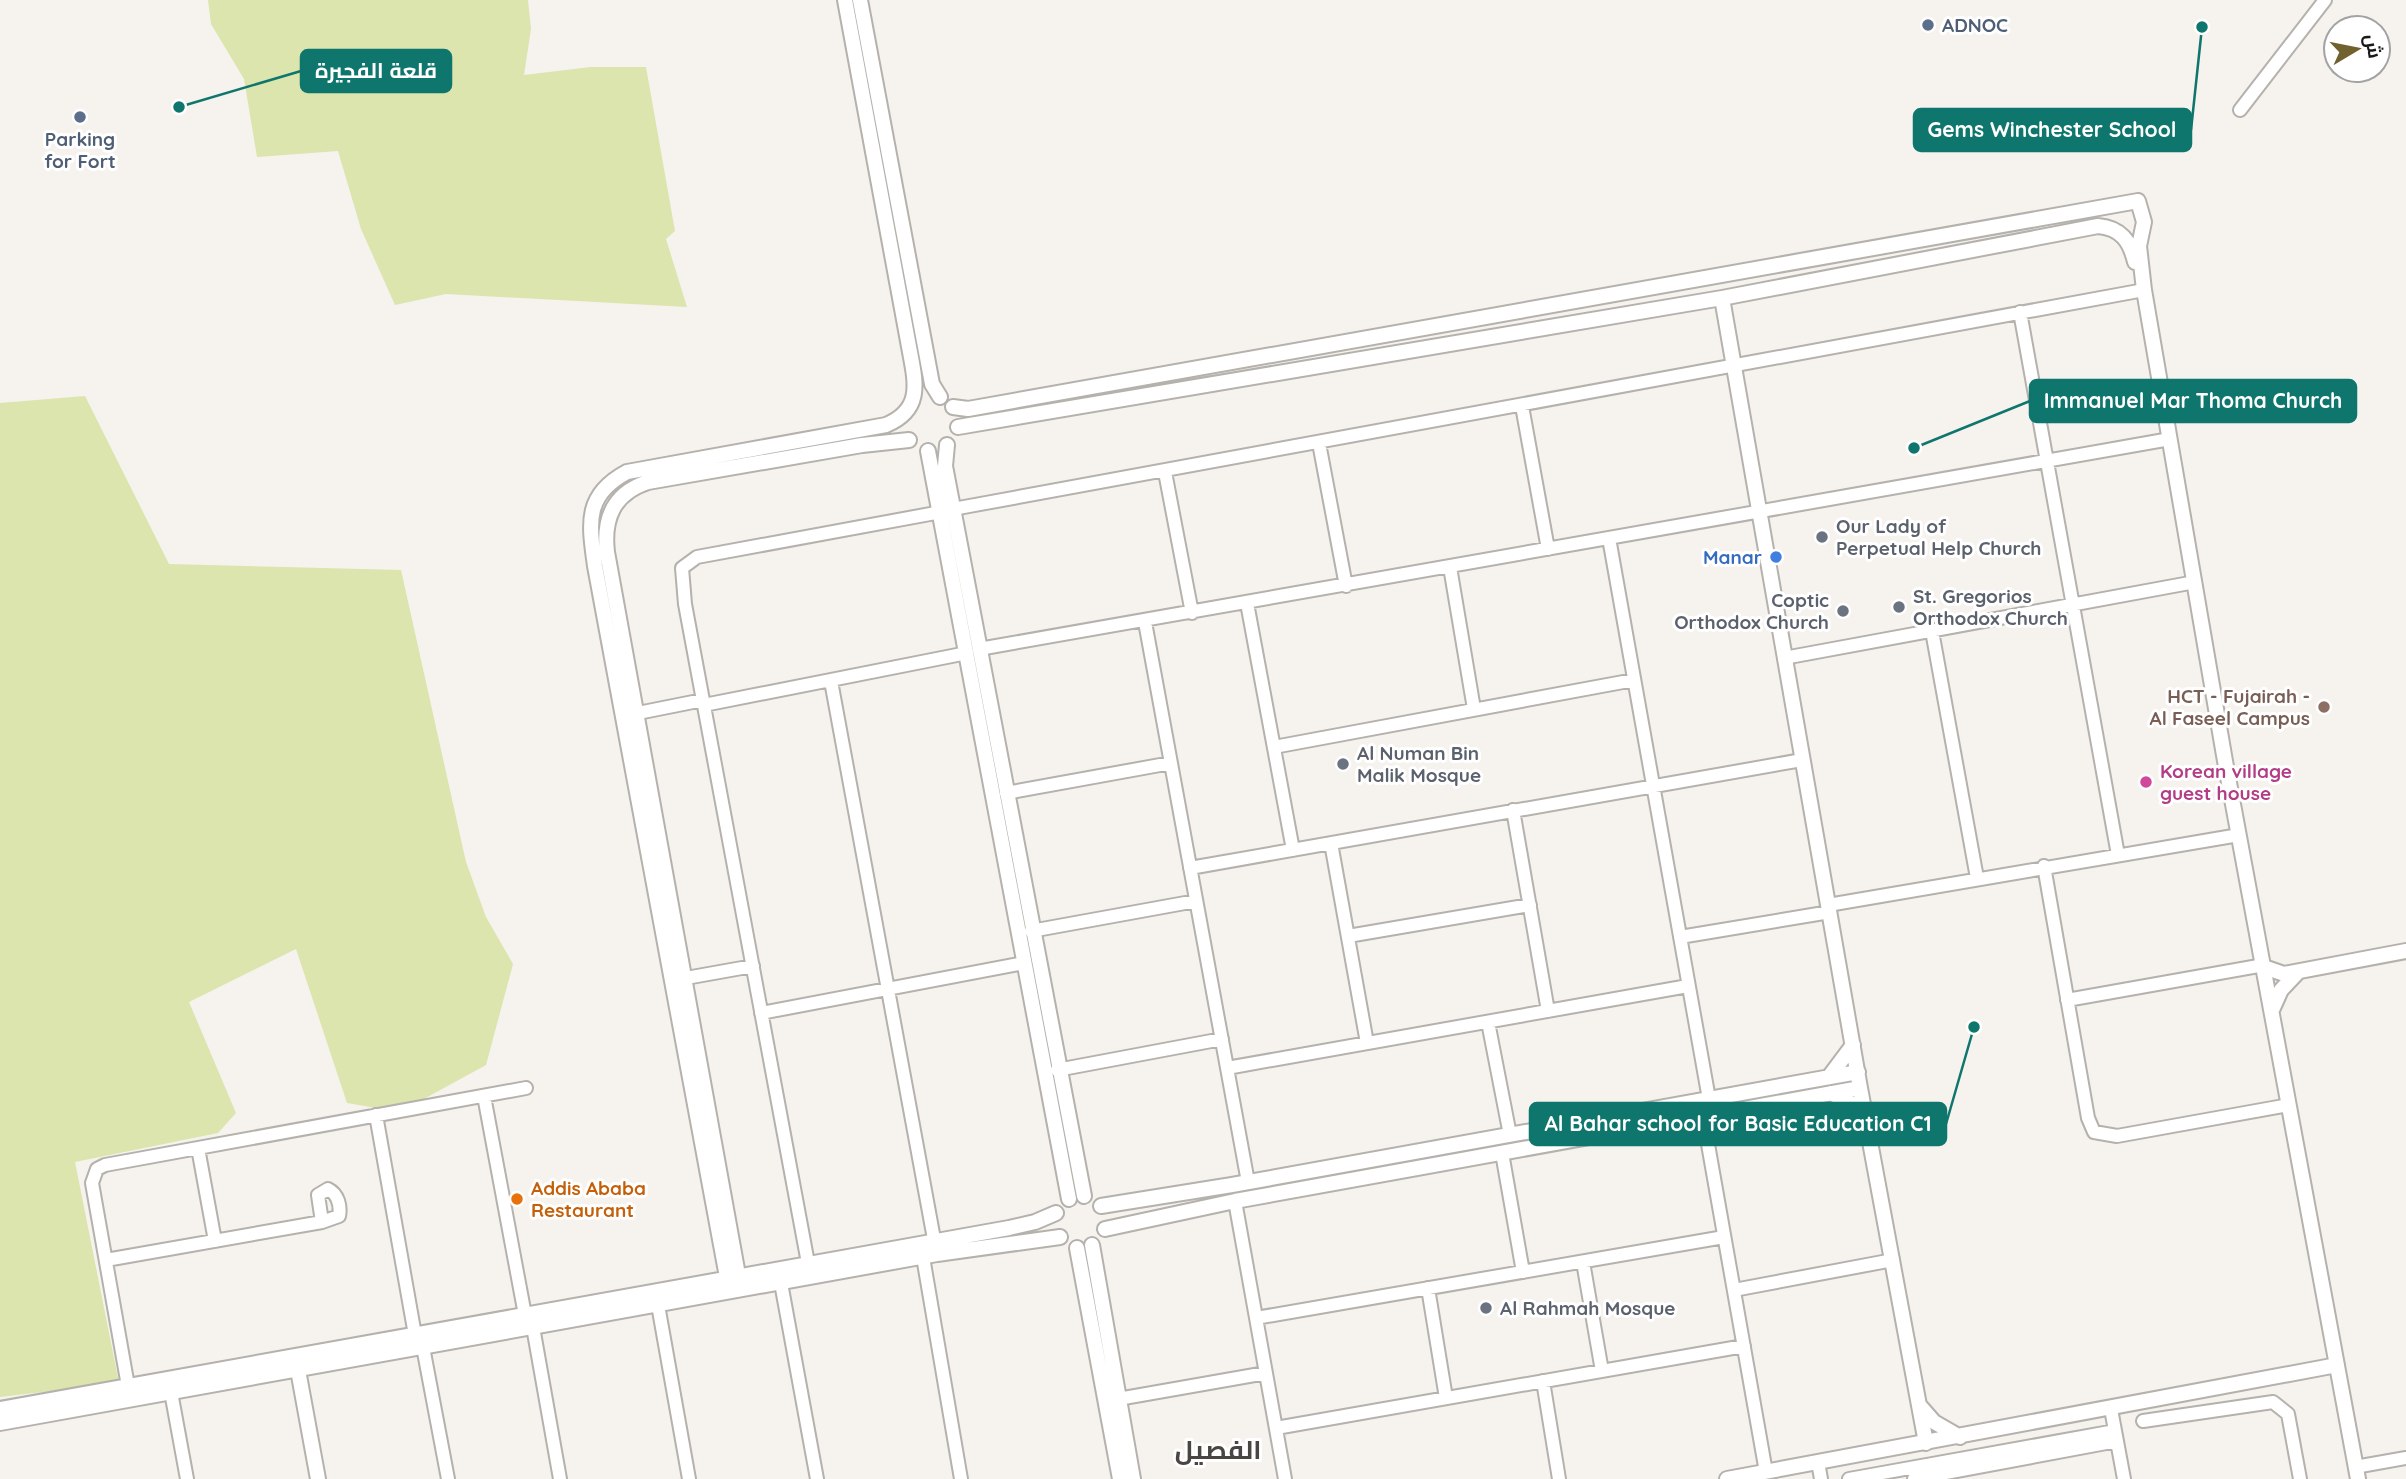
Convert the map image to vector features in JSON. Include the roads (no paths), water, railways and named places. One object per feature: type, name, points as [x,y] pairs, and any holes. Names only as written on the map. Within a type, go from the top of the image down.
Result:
[{"type":"street","points":[[845,0],[911,352],[916,391],[902,422],[909,440]]},
{"type":"street","points":[[860,0],[932,384],[940,397],[953,407],[968,410],[2138,201],[2144,222],[2139,246],[2143,283],[2194,582],[2357,1473],[2406,1458]]},
{"type":"street","points":[[2240,110],[2325,0]]},
{"type":"street","points":[[958,427],[1722,298],[2098,226],[2116,230],[2125,237],[2143,283]]},
{"type":"street","points":[[807,1263],[682,580],[682,568],[687,561],[947,510],[1733,367],[2020,312],[2143,283]]},
{"type":"street","points":[[1581,321],[1576,314],[1580,308],[1611,303],[1634,291]]},
{"type":"street","points":[[1722,298],[1860,1088],[1926,1443]]},
{"type":"street","points":[[1480,338],[1537,323],[1539,314],[1531,309]]},
{"type":"street","points":[[2020,312],[2118,855]]},
{"type":"street","points":[[733,1276],[597,579],[590,519],[602,490],[627,472],[886,425],[925,396],[940,397]]},
{"type":"street","points":[[1522,406],[1548,549]]},
{"type":"street","points":[[953,407],[958,427],[947,445],[944,463],[947,510],[1024,963],[1069,1199]]},
{"type":"street","points":[[638,713],[831,681],[973,651],[2170,439]]},
{"type":"street","points":[[720,1208],[686,978],[605,536],[608,520],[622,495],[648,482],[862,444],[909,440],[928,451],[947,510]]},
{"type":"street","points":[[1318,443],[1346,586]]},
{"type":"street","points":[[928,451],[947,445]]},
{"type":"street","points":[[1165,472],[1192,613]]},
{"type":"street","points":[[1609,538],[1709,1099]]},
{"type":"street","points":[[1450,567],[1474,709]]},
{"type":"street","points":[[1784,658],[2194,582]]},
{"type":"street","points":[[1247,604],[1293,850]]},
{"type":"street","points":[[1145,622],[1248,1182]]},
{"type":"street","points":[[1932,631],[1977,878]]},
{"type":"street","points":[[973,651],[1006,793],[1057,1070],[1084,1196]]},
{"type":"street","points":[[1274,747],[1634,680]]},
{"type":"street","points":[[831,681],[934,1239]]},
{"type":"street","points":[[1190,867],[1802,760]]},
{"type":"street","points":[[1006,793],[1171,764]]},
{"type":"street","points":[[1513,810],[1548,1011]]},
{"type":"street","points":[[1680,937],[1977,878],[2239,835]]},
{"type":"street","points":[[1331,843],[1367,1043]]},
{"type":"street","points":[[2044,866],[2092,1129],[2100,1135],[2117,1136],[2289,1105]]},
{"type":"street","points":[[1031,931],[1196,901]]},
{"type":"street","points":[[1348,936],[1530,905]]},
{"type":"street","points":[[2067,1000],[2264,966],[2278,974],[2298,972],[2406,951]]},
{"type":"street","points":[[761,1013],[1024,963]]},
{"type":"street","points":[[686,978],[753,966]]},
{"type":"street","points":[[2272,1010],[2276,998],[2298,972]]},
{"type":"street","points":[[1227,1068],[1688,986]]},
{"type":"street","points":[[1488,1021],[1510,1135]]},
{"type":"street","points":[[1057,1070],[1222,1039]]},
{"type":"street","points":[[1829,1077],[1853,1045]]},
{"type":"street","points":[[1101,1206],[1858,1072]]},
{"type":"street","points":[[128,1386],[92,1183],[97,1169],[105,1165],[526,1088]]},
{"type":"street","points":[[1085,1246],[1105,1229],[1235,1201],[1860,1088]]},
{"type":"street","points":[[1831,1093],[1852,1104],[1866,1117]]},
{"type":"street","points":[[484,1096],[560,1479]]},
{"type":"street","points":[[376,1115],[448,1479]]},
{"type":"street","points":[[1703,1116],[1744,1346],[1761,1475]]},
{"type":"street","points":[[198,1148],[215,1241]]},
{"type":"street","points":[[1502,1153],[1523,1272]]},
{"type":"street","points":[[0,1409],[128,1386],[267,1368],[419,1341],[529,1321],[733,1276],[1035,1222],[1056,1213],[1069,1199],[1084,1196],[1101,1206],[1106,1217],[1105,1229]]},
{"type":"street","points":[[1235,1201],[1285,1479]]},
{"type":"street","points":[[1056,1213],[1055,1226],[1060,1237]]},
{"type":"street","points":[[106,1260],[322,1222]]},
{"type":"street","points":[[529,1321],[659,1305],[923,1257],[1060,1237],[1085,1246]]},
{"type":"street","points":[[1256,1318],[1724,1237]]},
{"type":"street","points":[[1085,1246],[1133,1479]]},
{"type":"street","points":[[1085,1246],[1120,1479]]},
{"type":"street","points":[[923,1257],[961,1479]]},
{"type":"street","points":[[1734,1290],[1893,1261]]},
{"type":"street","points":[[1583,1262],[1602,1371]]},
{"type":"street","points":[[781,1283],[817,1479]]},
{"type":"street","points":[[1428,1288],[1446,1398]]},
{"type":"street","points":[[659,1305],[689,1479]]},
{"type":"street","points":[[0,1423],[172,1392],[267,1368],[298,1370],[419,1341]]},
{"type":"street","points":[[1276,1428],[1744,1346]]},
{"type":"street","points":[[1727,1479],[1761,1475],[1818,1462],[2337,1366]]},
{"type":"street","points":[[298,1370],[318,1479]]},
{"type":"street","points":[[1118,1399],[1266,1373]]},
{"type":"street","points":[[1543,1381],[1559,1479]]},
{"type":"street","points":[[2257,1381],[2259,1402]]},
{"type":"street","points":[[172,1392],[187,1479]]},
{"type":"street","points":[[2143,1421],[2273,1402],[2288,1414],[2300,1479]]},
{"type":"street","points":[[1919,1405],[1934,1423],[1960,1437]]},
{"type":"street","points":[[1894,1449],[1908,1442],[1917,1429],[1919,1405]]},
{"type":"street","points":[[2111,1409],[2124,1479]]},
{"type":"street","points":[[2011,1427],[2016,1454]]},
{"type":"street","points":[[1849,1479],[2116,1436]]},
{"type":"street","points":[[1914,1479],[2016,1454]]},
{"type":"street","points":[[1818,1462],[1821,1479]]},
{"type":"place","name":"ADNOC","points":[[1928,25]]},
{"type":"place","name":"Gems Winchester School","points":[[2202,27]]},
{"type":"place","name":"قلعة الفجيرة","points":[[179,107]]},
{"type":"place","name":"Parking for Fort","points":[[80,117]]},
{"type":"place","name":"Immanuel Mar Thoma Church","points":[[1914,448]]},
{"type":"place","name":"Our Lady of Perpetual Help Church","points":[[1822,537]]},
{"type":"place","name":"Manar","points":[[1776,557]]},
{"type":"place","name":"St. Gregorios Orthodox Church","points":[[1899,607]]},
{"type":"place","name":"Coptic Orthodox Church","points":[[1843,611]]},
{"type":"place","name":"HCT - Fujairah - Al Faseel Campus","points":[[2324,707]]},
{"type":"place","name":"Al Numan Bin Malik Mosque","points":[[1343,764]]},
{"type":"place","name":"Korean village guest house","points":[[2146,782]]},
{"type":"place","name":"Al Bahar school for Basic Education C1","points":[[1974,1027]]},
{"type":"place","name":"Addis Ababa Restaurant","points":[[517,1199]]},
{"type":"place","name":"Al Rahmah Mosque","points":[[1486,1308]]},
{"type":"district","name":"الفصيل","points":[[1218,1450]]}]
